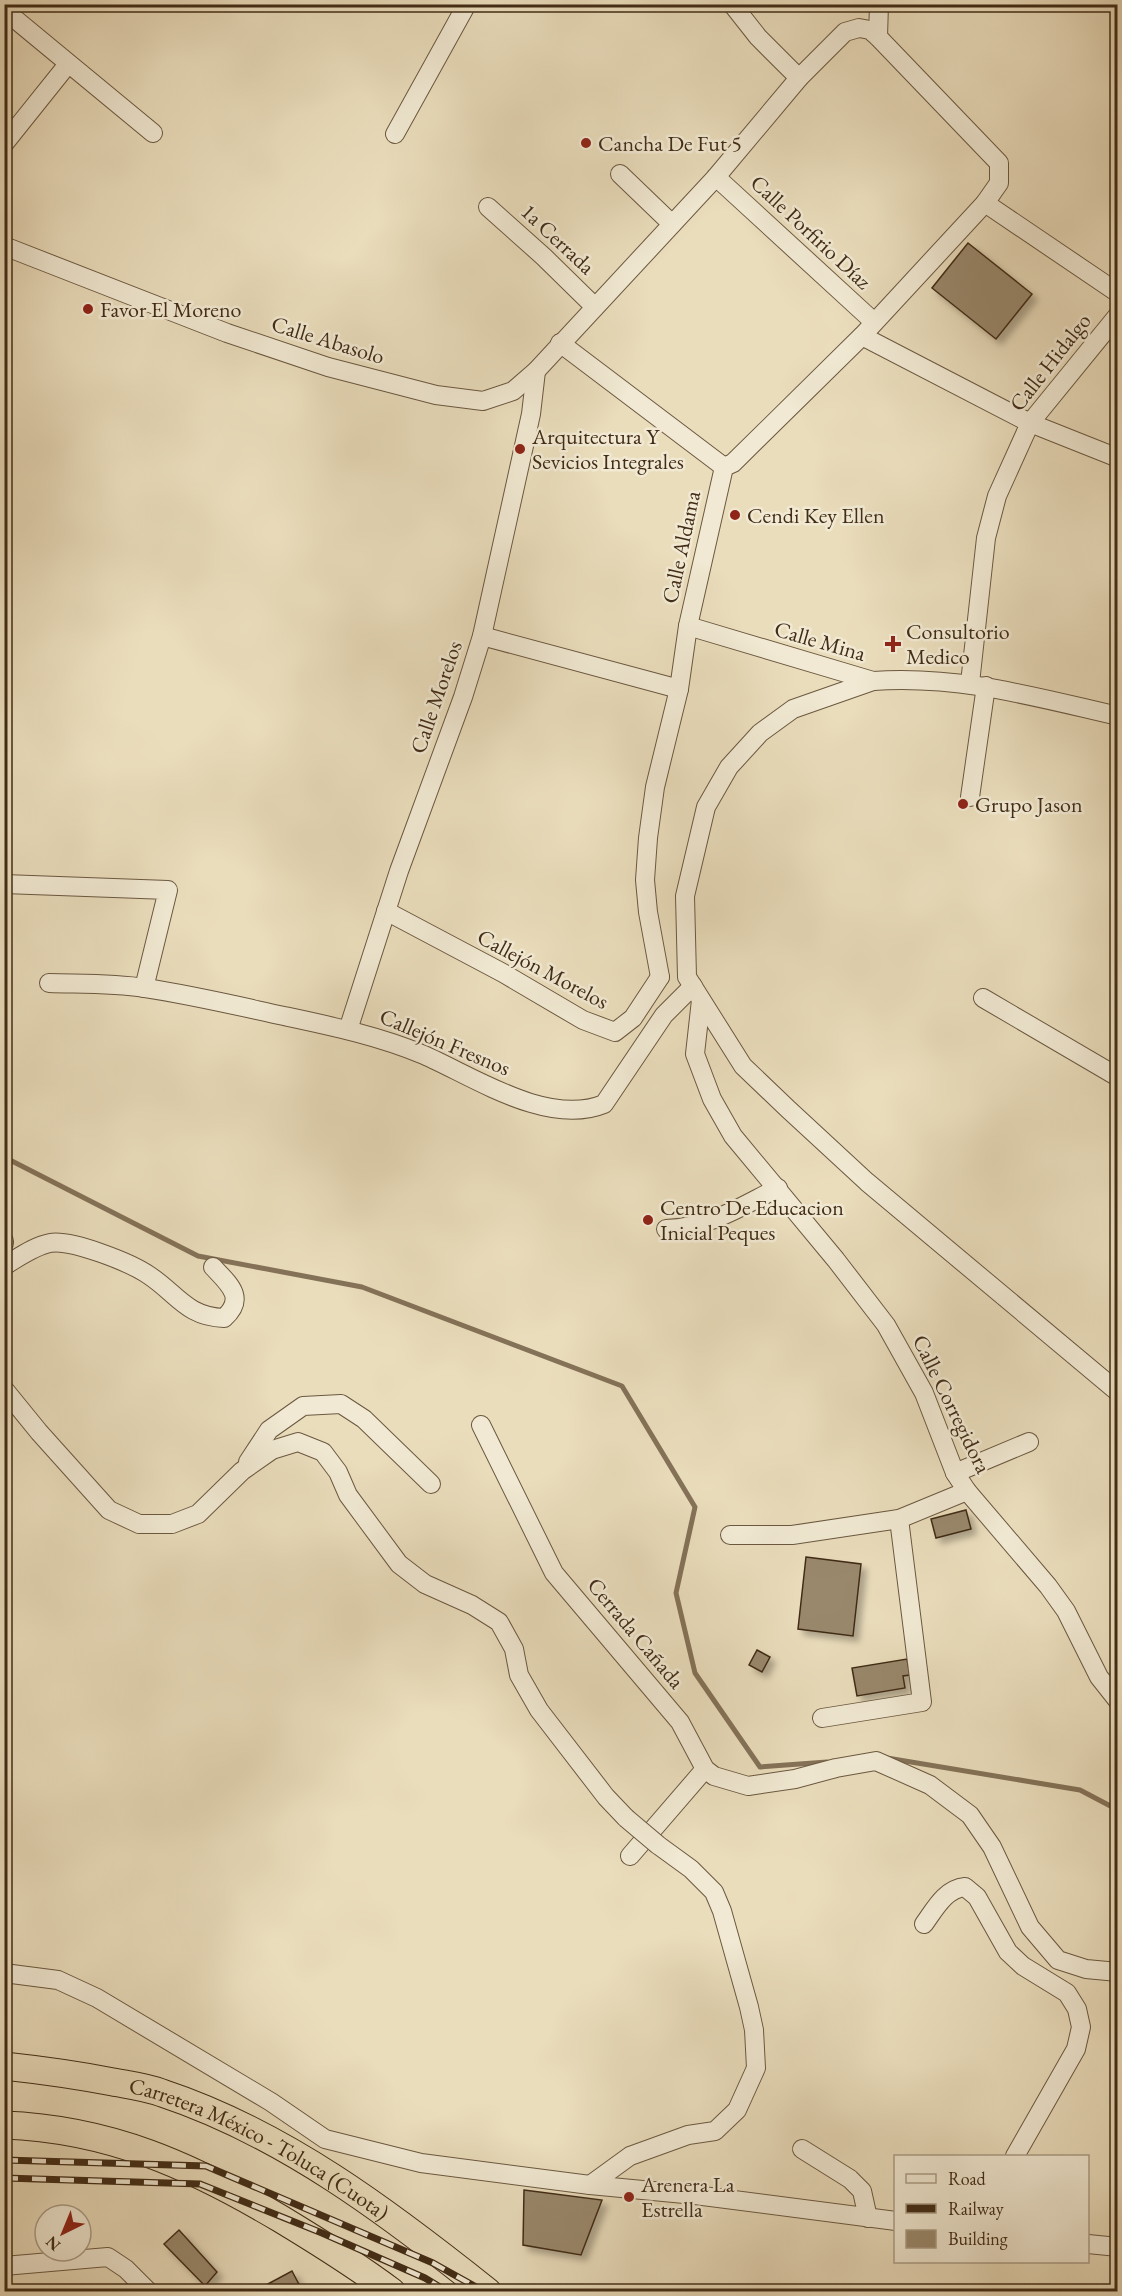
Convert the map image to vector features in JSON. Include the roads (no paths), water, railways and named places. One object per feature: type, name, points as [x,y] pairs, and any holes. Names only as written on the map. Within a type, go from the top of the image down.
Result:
[{"type":"highway","name":"Carretera México - Toluca (Cuota)","points":[[4,2066],[62,2072],[161,2092],[222,2117],[285,2149],[347,2187],[436,2251],[488,2292]]},
{"type":"highway","name":"Carretera México - Toluca (Cuota)","points":[[4,2125],[33,2126],[105,2139],[156,2155],[199,2173],[317,2240],[392,2292]]},
{"type":"street","points":[[395,134],[467,4]]},
{"type":"street","points":[[732,4],[758,37],[800,78]]},
{"type":"street","points":[[874,34],[879,4]]},
{"type":"street","points":[[4,10],[153,133]]},
{"type":"street","name":"Calle Abasolo","points":[[4,246],[238,337],[328,367],[436,395],[483,401],[513,391],[536,370],[716,177],[800,78],[845,32],[859,28],[874,34]]},
{"type":"street","name":"Calle Aldama","points":[[660,978],[648,912],[645,880],[648,838],[655,787],[679,689],[688,627],[724,467],[733,463],[868,329],[985,203],[999,183],[999,163],[874,34]]},
{"type":"street","points":[[4,144],[68,64]]},
{"type":"street","points":[[620,174],[672,224]]},
{"type":"street","name":"Calle Porfirio Díaz","points":[[716,177],[868,329],[1030,423],[1118,458]]},
{"type":"street","points":[[985,203],[1118,293]]},
{"type":"street","name":"1a Cerrada","points":[[488,207],[595,307]]},
{"type":"street","name":"Calle Hidalgo","points":[[970,797],[986,538],[997,496],[1030,423],[1118,315]]},
{"type":"street","points":[[560,343],[724,467]]},
{"type":"street","name":"Calle Morelos","points":[[348,1030],[399,871],[463,697],[482,636],[531,414],[536,370]]},
{"type":"street","name":"Calle Mina","points":[[688,627],[873,681],[904,679],[978,685],[1118,716]]},
{"type":"street","points":[[482,636],[679,689]]},
{"type":"street","name":"Calle Corregidora","points":[[873,681],[793,709],[760,732],[729,767],[706,807],[685,896],[694,988],[695,1054],[712,1099],[733,1136],[778,1188],[886,1325],[924,1393],[955,1473],[967,1491],[1048,1586],[1066,1611],[1099,1677],[1118,1701]]},
{"type":"street","points":[[4,884],[168,890],[144,988]]},
{"type":"street","name":"Callejón Morelos","points":[[386,911],[503,973],[583,1020],[615,1032],[633,1018],[660,978]]},
{"type":"street","points":[[660,978],[694,988],[743,1066],[788,1109],[867,1182],[1118,1392]]},
{"type":"street","name":"Callejón Fresnos","points":[[49,983],[144,988],[348,1030],[424,1055],[486,1087],[537,1105],[575,1110],[590,1110],[603,1104],[664,1016],[694,988]]},
{"type":"street","points":[[983,998],[1118,1077]]},
{"type":"street","points":[[666,1229],[688,1228],[709,1222],[778,1188]]},
{"type":"street","points":[[4,1266],[50,1242],[91,1250],[150,1276],[190,1310],[207,1318],[224,1318],[233,1310],[236,1299],[230,1284],[213,1267]]},
{"type":"street","points":[[4,1389],[109,1510],[139,1524],[172,1524],[198,1514],[242,1471],[272,1450],[298,1442],[323,1452],[338,1472],[348,1495],[399,1564],[425,1584],[472,1605],[499,1622],[514,1649],[519,1675],[539,1710],[606,1797],[626,1818],[691,1869],[714,1892],[722,1911],[749,2007],[754,2030],[756,2067],[736,2110],[725,2124],[715,2131],[688,2136],[630,2156],[590,2185]]},
{"type":"street","points":[[242,1471],[269,1431],[303,1406],[340,1404],[364,1419],[431,1484]]},
{"type":"street","name":"Cerrada Cañada","points":[[481,1425],[554,1573],[680,1722],[705,1768]]},
{"type":"street","points":[[955,1473],[1029,1442]]},
{"type":"street","points":[[730,1535],[792,1535],[899,1519],[967,1491]]},
{"type":"street","points":[[822,1718],[922,1702],[899,1519]]},
{"type":"street","points":[[630,1856],[705,1768],[714,1776],[748,1786],[795,1779],[836,1768],[876,1761],[930,1785],[970,1815],[992,1847],[1030,1927],[1058,1960],[1086,1969],[1118,1972]]},
{"type":"street","points":[[924,1924],[943,1898],[955,1888],[965,1887],[977,1897],[1008,1952],[1023,1966],[1067,1993],[1077,2009],[1081,2027],[1076,2049],[1016,2155]]},
{"type":"street","points":[[4,1973],[58,1980],[97,1998],[271,2102],[325,2139],[421,2163],[894,2221]]},
{"type":"street","points":[[802,2149],[850,2179],[862,2192],[868,2218]]},
{"type":"street","points":[[1089,2244],[1118,2247]]},
{"type":"street","points":[[4,2266],[108,2257],[116,2260],[149,2292]]},
{"type":"waterway","points":[[4,1157],[198,1256],[362,1287],[622,1386],[695,1507],[676,1593],[695,1673],[760,1767],[827,1762]]},
{"type":"waterway","points":[[887,1758],[1080,1790],[1118,1810]]},
{"type":"railway","points":[[4,2160],[206,2166],[433,2263],[485,2292]]},
{"type":"railway","points":[[4,2178],[200,2184],[322,2233],[425,2278],[448,2292]]},
{"type":"place","name":"Cancha De Fut 5","points":[[586,143]]},
{"type":"place","name":"Favor El Moreno","points":[[88,309]]},
{"type":"place","name":"Arquitectura Y Sevicios Integrales","points":[[520,449]]},
{"type":"place","name":"Cendi Key Ellen","points":[[735,515]]},
{"type":"place","name":"Consultorio Medico","points":[[893,644]]},
{"type":"place","name":"Grupo Jason","points":[[963,804]]},
{"type":"place","name":"Centro De Educacion Inicial Peques","points":[[648,1220]]},
{"type":"place","name":"Arenera La Estrella","points":[[629,2197]]}]
